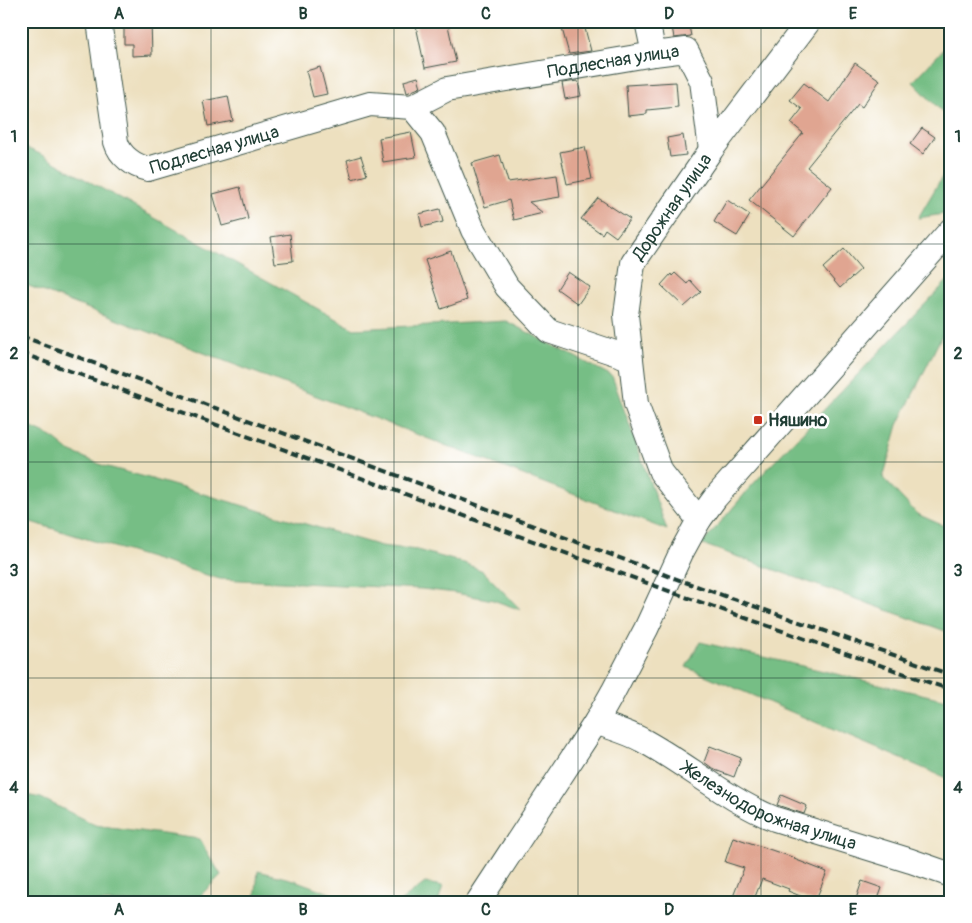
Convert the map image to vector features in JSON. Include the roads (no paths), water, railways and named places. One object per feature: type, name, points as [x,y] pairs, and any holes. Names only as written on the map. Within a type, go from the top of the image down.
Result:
[{"type":"street","name":"Подлесная улица","points":[[99,21],[116,142],[122,154],[143,168],[148,169],[370,104],[412,107],[447,89],[686,50],[702,82],[711,150]]},
{"type":"street","points":[[647,21],[654,54]]},
{"type":"street","name":"Дорожная улица","points":[[699,520],[661,472],[636,404],[626,315],[633,263],[711,150],[809,21]]},
{"type":"street","points":[[412,107],[433,133],[473,230],[507,287],[549,331],[630,358]]},
{"type":"street","points":[[478,902],[596,722],[649,622],[681,553],[699,520],[722,491],[951,230]]},
{"type":"street","name":"Железнодорожная улица","points":[[596,722],[640,739],[762,814],[951,875]]},
{"type":"railway","points":[[21,336],[682,581],[951,675]]},
{"type":"railway","points":[[21,353],[677,594],[951,690]]},
{"type":"place","name":"Няшино","points":[[758,420]]}]
